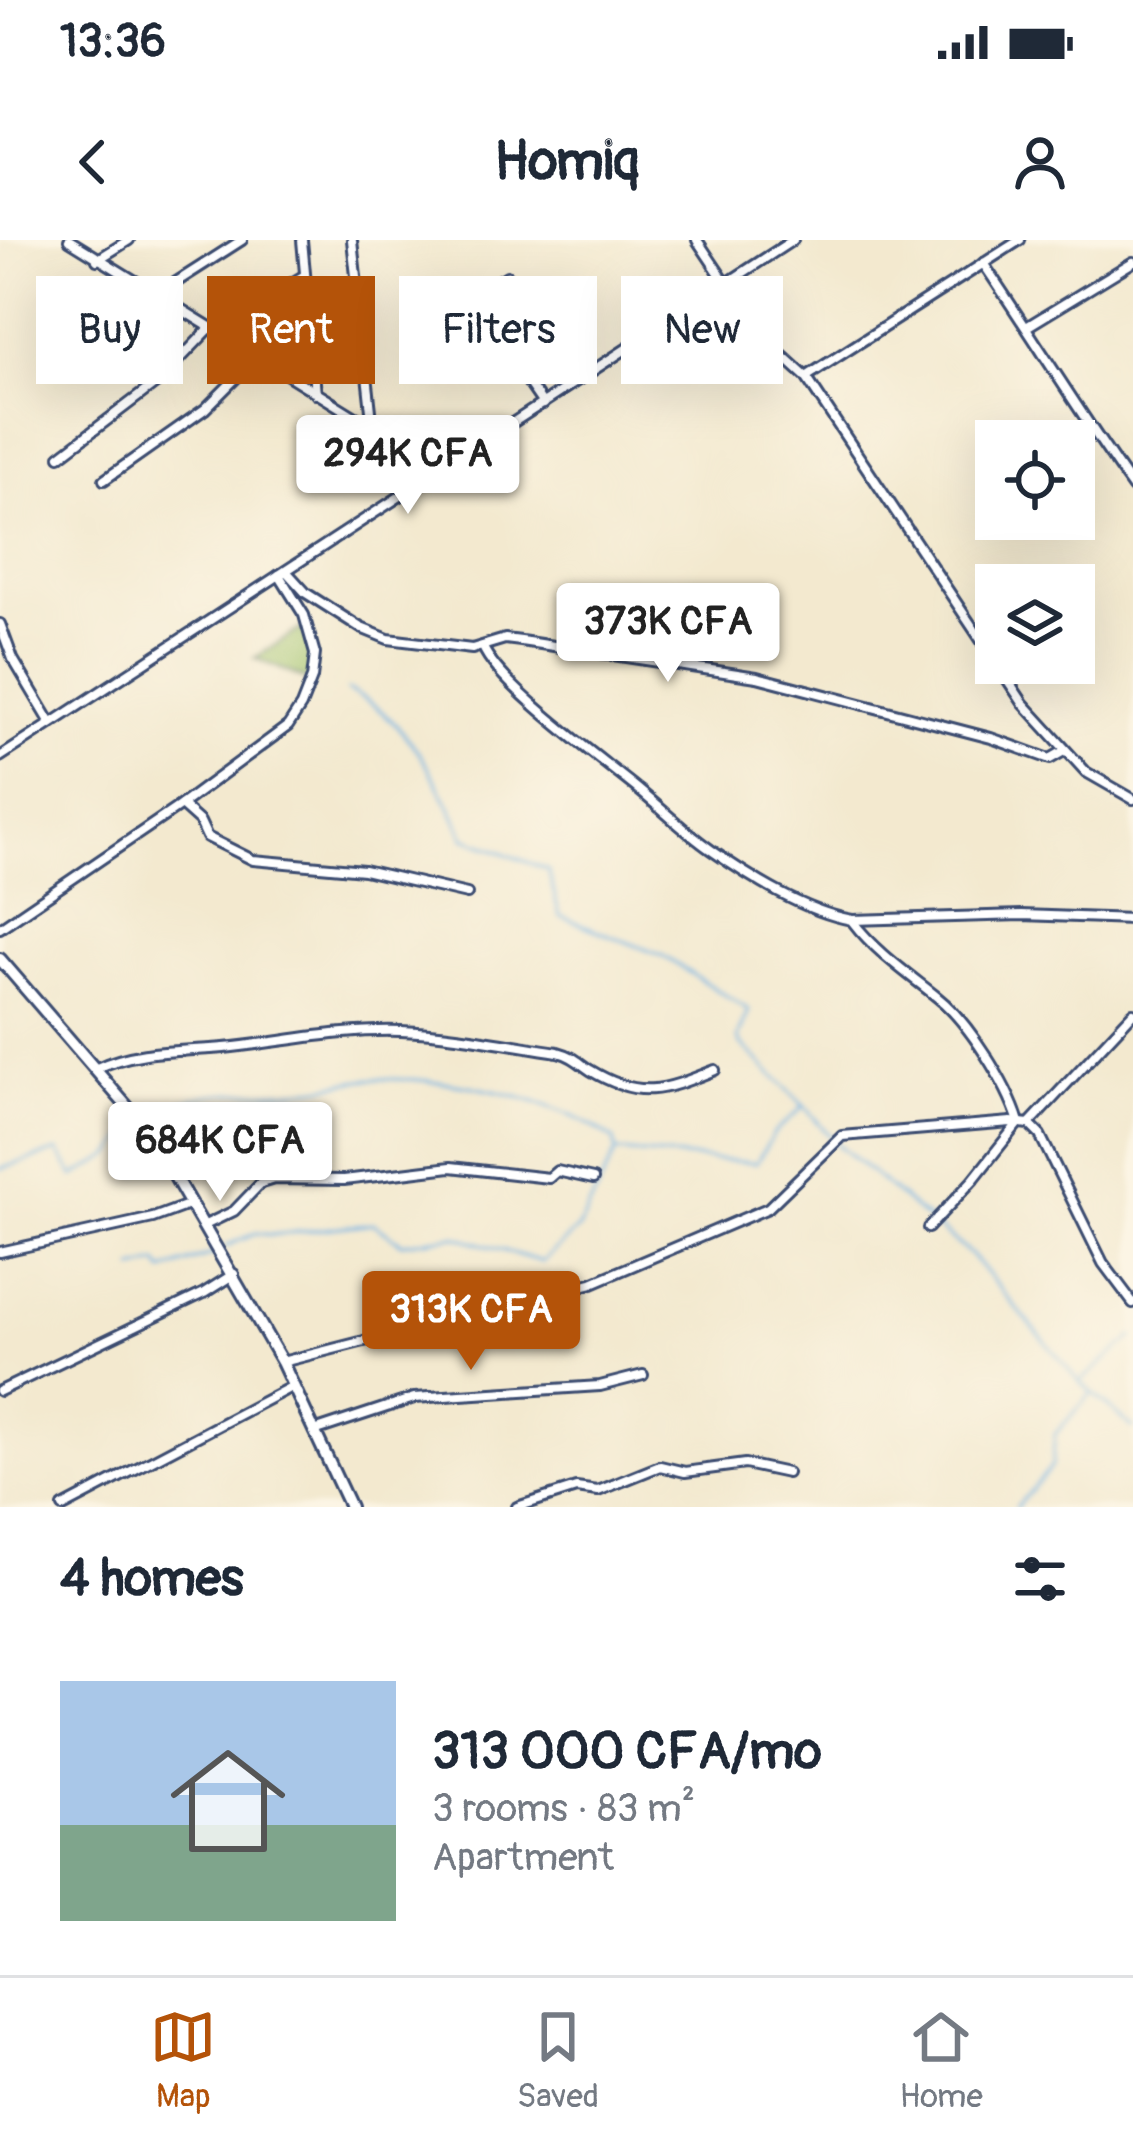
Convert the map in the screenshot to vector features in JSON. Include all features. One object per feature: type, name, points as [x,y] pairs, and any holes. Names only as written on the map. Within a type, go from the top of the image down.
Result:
[{"type":"street","points":[[69,240],[125,276]]},
{"type":"street","points":[[98,260],[129,240]]},
{"type":"street","points":[[183,276],[228,244],[242,240]]},
{"type":"street","points":[[302,240],[316,394]]},
{"type":"street","points":[[352,240],[373,429]]},
{"type":"street","points":[[697,240],[719,276]]},
{"type":"street","points":[[739,276],[793,240]]},
{"type":"street","points":[[806,377],[1020,240]]},
{"type":"street","points":[[1028,326],[1133,262]]},
{"type":"street","points":[[983,263],[1133,488]]},
{"type":"street","points":[[60,456],[160,380],[207,334]]},
{"type":"street","points":[[0,758],[621,353]]},
{"type":"street","points":[[783,356],[806,377],[1023,703],[1086,772],[1133,799]]},
{"type":"street","points":[[104,480],[205,409],[230,384]]},
{"type":"street","points":[[300,384],[422,458],[434,475]]},
{"type":"street","points":[[529,384],[543,404]]},
{"type":"street","points":[[282,573],[383,638],[483,647],[505,639],[757,677],[992,738],[1050,759],[1064,751]]},
{"type":"street","points":[[0,928],[182,806],[288,726],[302,706],[315,654],[304,615],[282,573]]},
{"type":"street","points":[[0,624],[13,658],[52,723]]},
{"type":"street","points":[[483,647],[489,659],[542,710],[708,848],[836,917],[1133,919]]},
{"type":"street","points":[[182,806],[200,822],[207,837],[253,860],[364,870],[466,894]]},
{"type":"street","points":[[852,920],[910,979],[940,999],[979,1045],[1024,1123],[1040,1135],[1103,1263],[1133,1303]]},
{"type":"street","points":[[0,958],[149,1132],[234,1274],[350,1507]]},
{"type":"street","points":[[931,1225],[1133,1013]]},
{"type":"street","points":[[97,1068],[124,1056],[150,1052],[404,1031],[558,1052],[632,1088],[658,1093],[715,1070]]},
{"type":"street","points":[[281,1362],[592,1283],[768,1208],[833,1143],[853,1134],[1024,1123]]},
{"type":"street","points":[[206,1226],[234,1211],[261,1183],[274,1179],[344,1180],[451,1167],[549,1178],[557,1171],[593,1179]]},
{"type":"street","points":[[0,1252],[153,1218],[193,1203]]},
{"type":"street","points":[[0,1391],[234,1274]]},
{"type":"street","points":[[314,1432],[414,1399],[600,1386],[643,1375]]},
{"type":"street","points":[[63,1507],[292,1386]]},
{"type":"street","points":[[517,1507],[576,1488],[598,1491],[660,1466],[685,1472],[745,1464],[787,1473]]},
{"type":"green space","points":[[302,628],[312,654],[310,676],[305,679],[255,658]]},
{"type":"waterway","points":[[347,690],[404,733],[432,773],[465,838],[548,870],[560,916],[663,956],[749,1010],[740,1043],[804,1106]]},
{"type":"waterway","points":[[147,1119],[189,1100],[227,1093],[403,1079],[467,1086],[531,1101],[614,1140],[616,1152],[579,1228],[542,1262],[455,1236],[402,1243],[373,1223],[257,1233],[226,1246]]},
{"type":"waterway","points":[[617,1152],[756,1163],[774,1133],[804,1106],[838,1145],[971,1255],[1080,1382],[1133,1428]]},
{"type":"waterway","points":[[0,1169],[58,1151],[74,1176],[112,1155],[133,1128]]},
{"type":"waterway","points":[[135,1269],[158,1263],[163,1271],[216,1253]]},
{"type":"waterway","points":[[1080,1382],[1133,1337]]},
{"type":"waterway","points":[[1016,1507],[1052,1466],[1055,1434],[1092,1393]]}]
